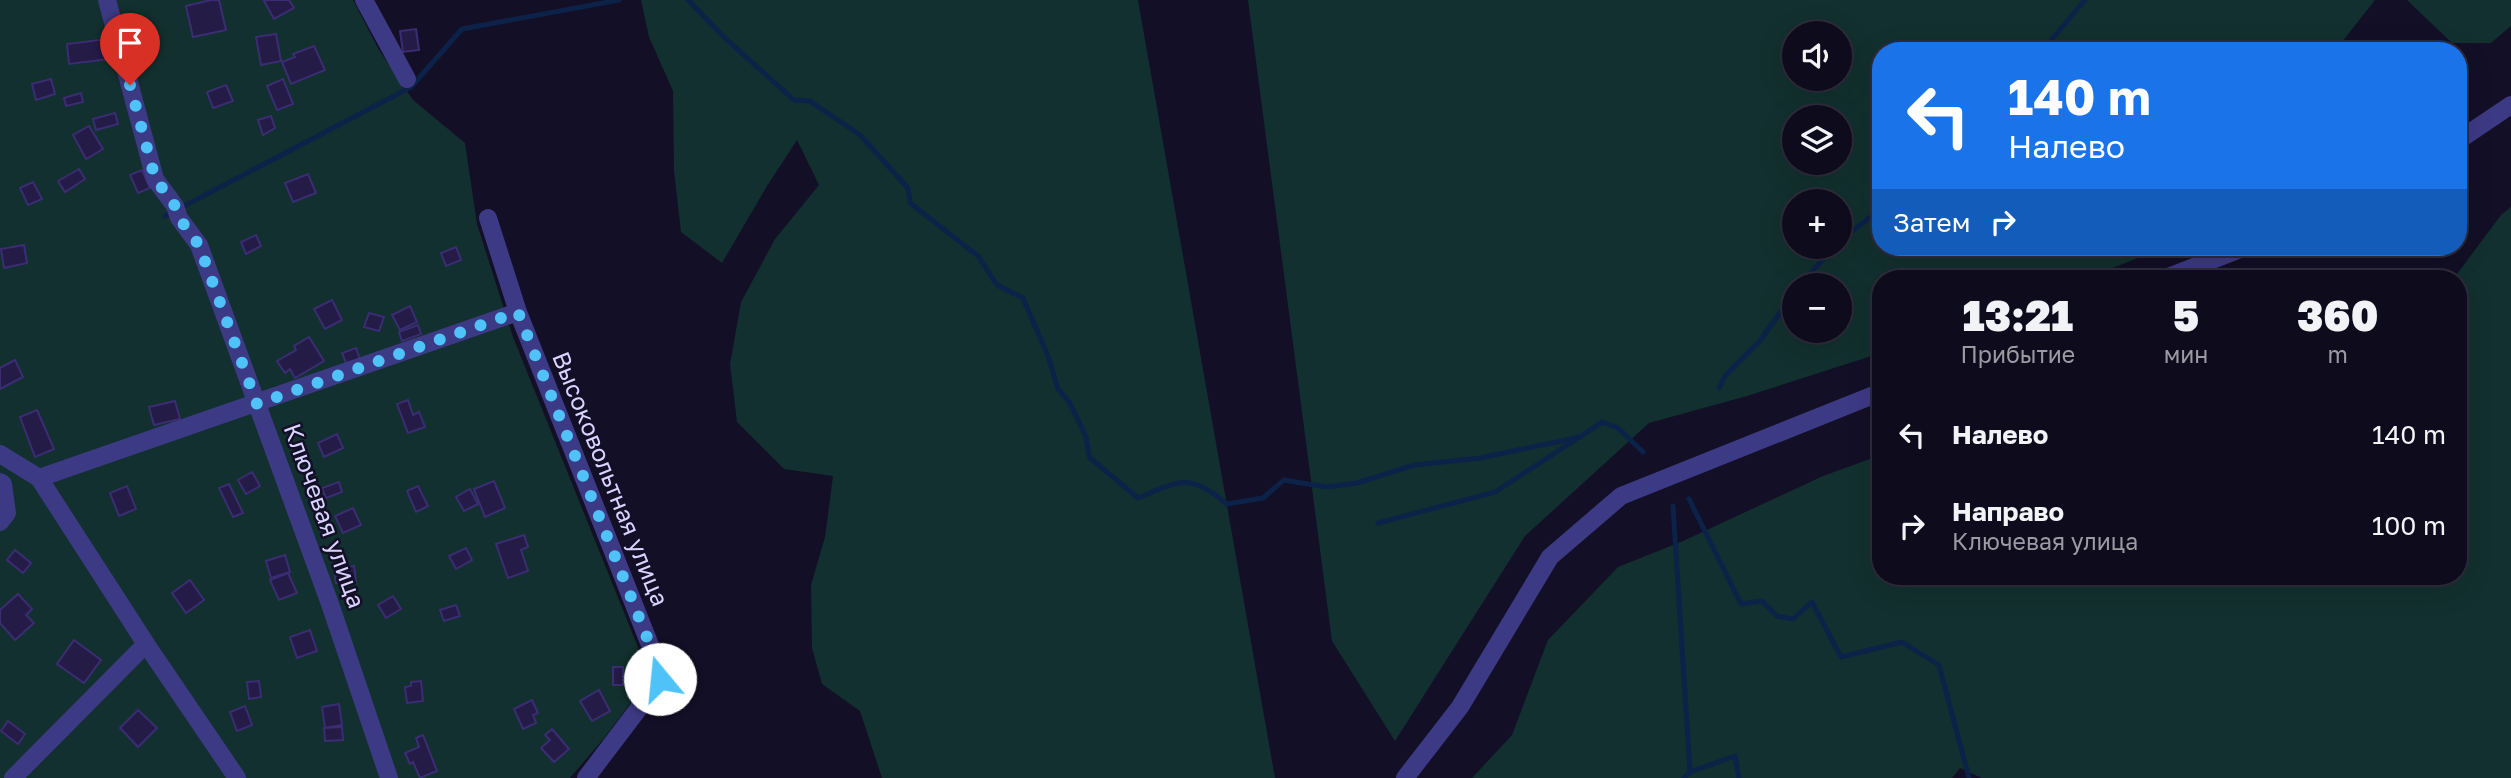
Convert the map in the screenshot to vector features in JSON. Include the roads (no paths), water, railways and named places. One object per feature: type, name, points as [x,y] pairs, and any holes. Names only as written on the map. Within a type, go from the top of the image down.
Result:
[{"type":"street","name":"Ключевая улица","points":[[107,0],[155,178],[199,245],[330,604],[389,778]]},
{"type":"street","points":[[364,0],[407,79]]},
{"type":"street","points":[[2467,135],[2511,105]]},
{"type":"street","name":"Высоковольтная улица","points":[[488,218],[518,312],[650,645],[660,679],[586,778]]},
{"type":"street","points":[[2186,270],[2222,256]]},
{"type":"street","points":[[39,478],[518,312]]},
{"type":"street","points":[[1405,778],[1460,707],[1550,557],[1621,496],[1872,396]]},
{"type":"street","points":[[0,454],[39,478],[146,644],[237,778]]},
{"type":"street","points":[[0,482],[3,484],[7,513],[0,522]]},
{"type":"street","points":[[13,778],[146,644]]},
{"type":"waterway","points":[[165,216],[411,87],[462,29],[619,0]]},
{"type":"waterway","points":[[688,0],[725,38],[794,100],[810,101],[860,135],[908,188],[910,203],[978,256],[997,285],[1023,298],[1048,356],[1058,389],[1070,403],[1086,437],[1089,457],[1138,498],[1164,487],[1184,483],[1203,487],[1227,504],[1263,498],[1284,480],[1326,487],[1357,483],[1414,465],[1480,458],[1580,437],[1602,422],[1618,428],[1643,452]]},
{"type":"waterway","points":[[2050,42],[2085,0]]},
{"type":"waterway","points":[[1852,231],[1872,216]]},
{"type":"waterway","points":[[1811,273],[1823,259]]},
{"type":"waterway","points":[[1719,388],[1725,376],[1759,342],[1782,310]]},
{"type":"waterway","points":[[1378,523],[1495,492],[1575,440]]},
{"type":"waterway","points":[[1689,499],[1741,604],[1762,601],[1777,616],[1793,619],[1812,602],[1841,657],[1902,642],[1939,665],[1969,778]]},
{"type":"waterway","points":[[1673,506],[1690,772]]},
{"type":"waterway","points":[[1684,778],[1690,772],[1735,756],[1739,778]]}]
